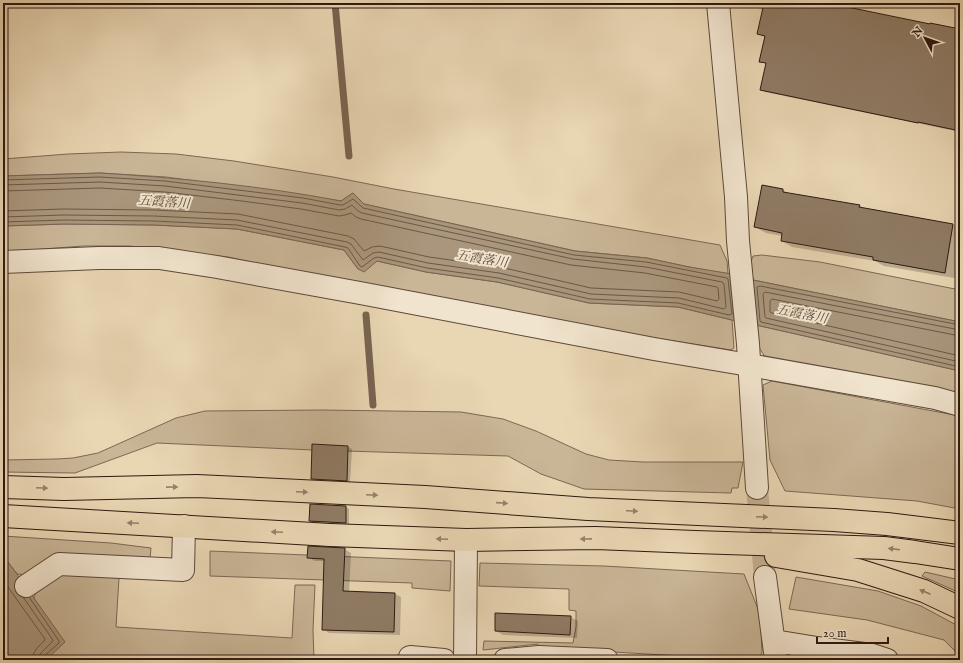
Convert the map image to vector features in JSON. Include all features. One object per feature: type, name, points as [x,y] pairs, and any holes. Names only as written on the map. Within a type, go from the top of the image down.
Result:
[{"type":"highway","points":[[3,487],[64,489],[212,487],[425,497],[588,509],[834,520],[887,524],[960,534]]},
{"type":"highway","points":[[3,516],[330,535],[466,540],[596,538],[884,548],[960,560]]},
{"type":"highway","points":[[934,531],[960,539]]},
{"type":"highway","points":[[695,542],[858,570],[924,591],[960,608]]},
{"type":"street","points":[[718,3],[736,197],[757,488]]},
{"type":"street","points":[[3,262],[98,258],[159,258],[360,292],[654,349],[748,354],[960,405]]},
{"type":"street","points":[[26,586],[59,564],[183,570],[184,526]]},
{"type":"street","points":[[465,660],[466,540]]},
{"type":"street","points":[[765,577],[775,651],[817,648],[880,658]]},
{"type":"street","points":[[410,657],[444,660]]},
{"type":"street","points":[[505,660],[539,657],[607,660]]},
{"type":"street","points":[[849,660],[880,658]]},
{"type":"shaded area","points":[[121,152],[176,154],[234,161],[720,245],[727,261],[728,274],[647,258],[575,251],[364,204],[353,193],[341,201],[166,177],[100,173],[3,176],[3,159]]},
{"type":"shaded area","points":[[64,224],[154,225],[237,229],[344,250],[358,269],[377,261],[426,272],[497,282],[589,303],[678,307],[732,320],[734,348],[731,350],[611,331],[316,276],[228,257],[129,246],[83,246],[3,252],[3,226]]},
{"type":"shaded area","points":[[762,255],[820,262],[960,290],[960,322],[753,280],[751,261],[753,256]]},
{"type":"shaded area","points":[[756,325],[960,371],[960,396],[767,360],[758,346]]},
{"type":"shaded area","points":[[772,381],[960,416],[960,509],[917,501],[785,491],[770,460],[763,385]]},
{"type":"shaded area","points":[[322,410],[461,412],[503,419],[536,431],[586,454],[609,460],[643,462],[743,462],[738,488],[732,488],[731,493],[584,489],[541,474],[508,456],[313,450],[157,443],[75,473],[3,472],[3,460],[73,458],[98,453],[176,418],[205,411]]},
{"type":"shaded area","points":[[3,536],[111,543],[151,548],[150,559],[28,575],[17,574],[7,561],[3,560]]},
{"type":"shaded area","points":[[210,551],[451,561],[450,591],[412,588],[412,583],[210,576]]},
{"type":"shaded area","points":[[480,563],[604,566],[744,574],[758,609],[762,653],[755,660],[752,660],[543,648],[538,649],[538,644],[483,650],[484,641],[573,643],[576,627],[576,611],[569,610],[569,589],[479,586]]},
{"type":"shaded area","points":[[64,572],[119,578],[116,627],[292,638],[295,585],[315,585],[313,630],[314,660],[46,660],[34,597],[38,588]]},
{"type":"shaded area","points":[[925,572],[960,580],[960,593],[922,576]]},
{"type":"shaded area","points":[[796,577],[878,591],[921,606],[960,627],[960,656],[944,640],[867,620],[789,609]]},
{"type":"water","name":"五霞落川","points":[[100,173],[221,183],[341,201],[353,193],[364,204],[575,251],[647,258],[732,274],[736,321],[678,307],[589,303],[497,282],[426,272],[377,261],[364,272],[358,269],[344,250],[237,229],[154,225],[64,224],[3,226],[3,176]]},
{"type":"water","name":"五霞落川","points":[[753,280],[960,322],[960,371],[756,325]]},
{"type":"water","points":[[3,560],[7,561],[17,574],[65,642],[46,660],[3,660]]},
{"type":"building","points":[[764,3],[828,3],[960,29],[960,131],[760,90],[766,63],[759,62],[765,36],[757,34]]},
{"type":"building","points":[[762,185],[783,189],[783,192],[860,205],[859,207],[953,224],[945,273],[873,260],[873,257],[781,241],[782,233],[754,227]]},
{"type":"building","points":[[312,444],[348,446],[347,481],[311,479]]},
{"type":"building","points":[[310,504],[346,506],[346,523],[309,521]]},
{"type":"building","points":[[308,546],[345,548],[343,591],[395,593],[394,632],[322,630],[324,559],[307,558]]},
{"type":"building","points":[[495,613],[571,616],[570,635],[495,631]]},
{"type":"waterway","points":[[335,3],[349,156]]},
{"type":"waterway","points":[[366,315],[373,405]]},
{"type":"tunnel","points":[[757,488],[765,577]]}]
